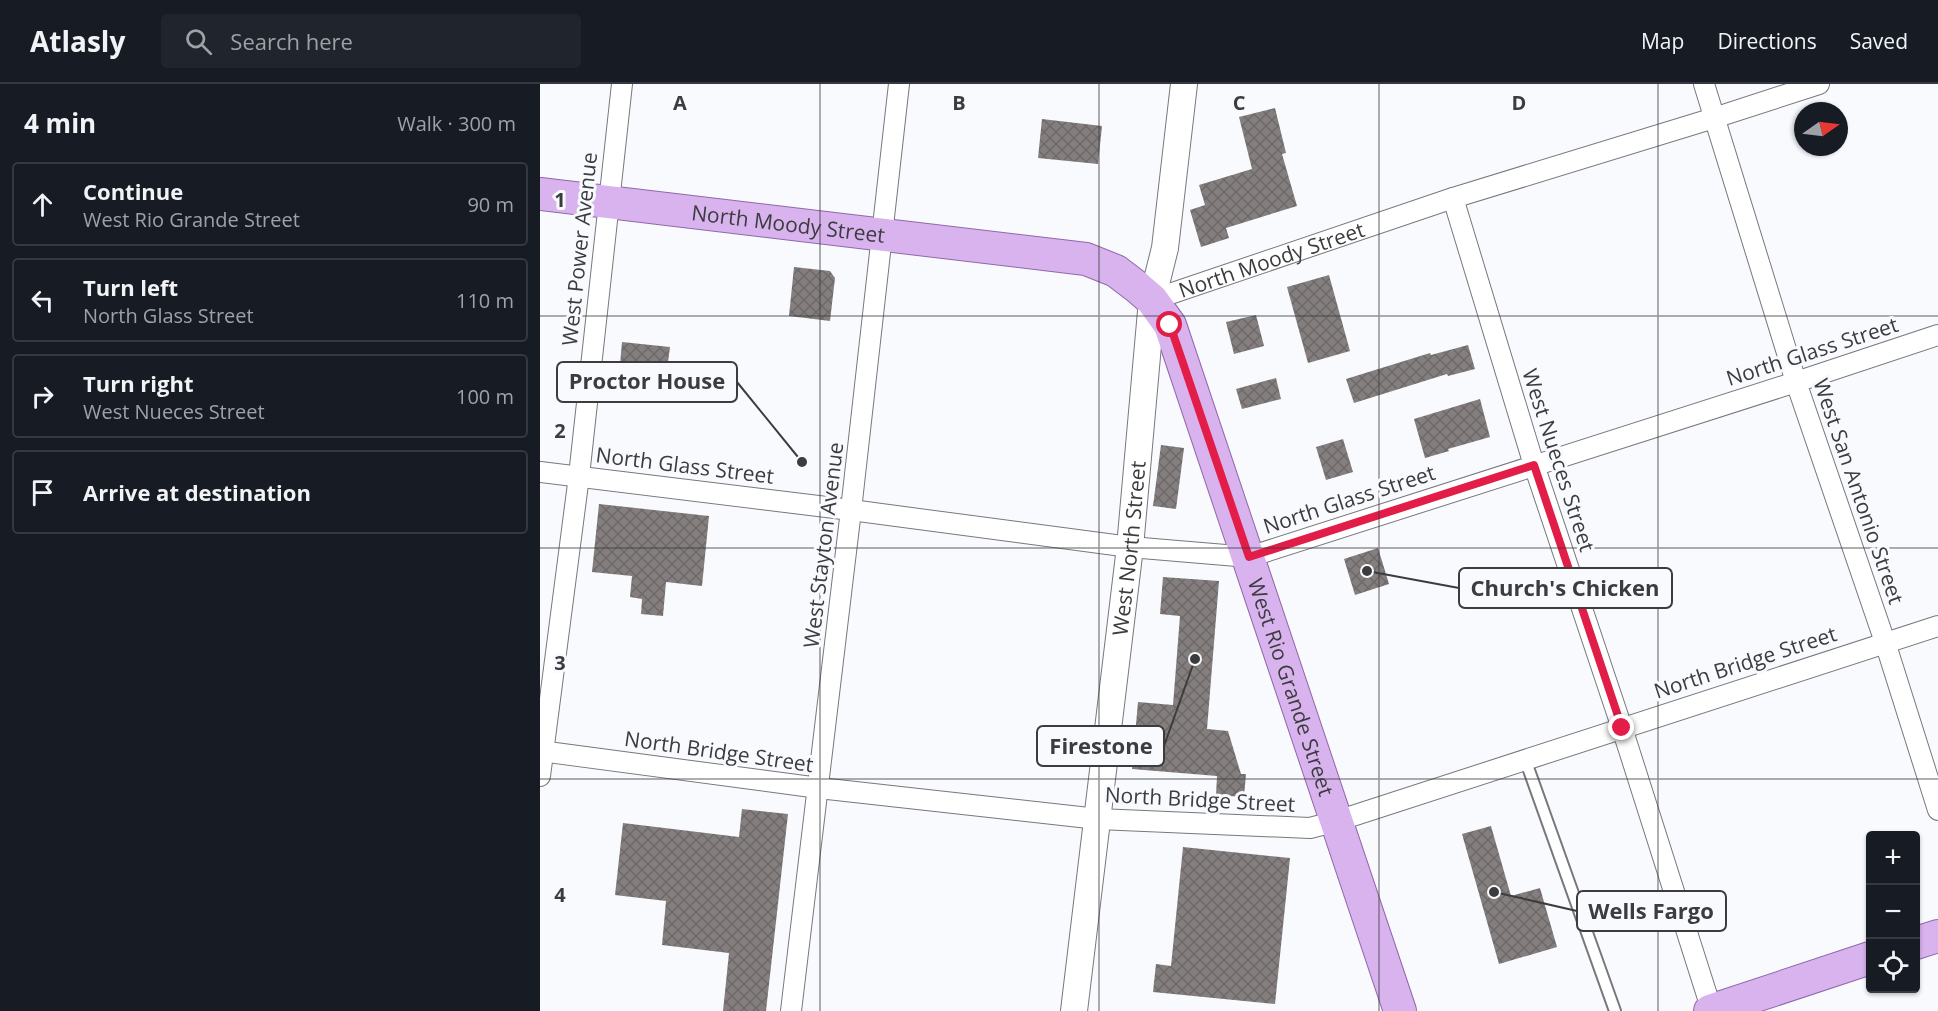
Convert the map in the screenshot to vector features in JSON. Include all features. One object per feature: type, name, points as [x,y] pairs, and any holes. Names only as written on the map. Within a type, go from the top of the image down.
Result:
[{"type":"main road","name":"North Moody Street","points":[[540,194],[1086,260],[1116,271],[1152,300]]},
{"type":"main road","name":"West Rio Grande Street","points":[[1152,300],[1170,325],[1400,1011]]},
{"type":"main road","points":[[1920,943],[1938,936]]},
{"type":"main road","points":[[1711,1011],[1866,959]]},
{"type":"street","name":"West Power Avenue","points":[[540,776],[579,476],[622,84]]},
{"type":"street","name":"West Stayton Avenue","points":[[791,1011],[819,788],[899,84]]},
{"type":"street","name":"West North Street","points":[[1074,1011],[1130,547],[1152,300],[1164,248],[1184,84]]},
{"type":"street","name":"West San Antonio Street","points":[[1704,84],[1796,382],[1885,642],[1938,810]]},
{"type":"street","name":"North Moody Street","points":[[1152,300],[1453,198],[1819,84]]},
{"type":"street","name":"West Nueces Street","points":[[1453,198],[1534,465],[1622,728],[1711,1011]]},
{"type":"street","name":"North Glass Street","points":[[540,472],[1130,547],[1249,557],[1796,382],[1938,334]]},
{"type":"street","name":"North Bridge Street","points":[[542,751],[819,788],[1098,819],[1310,828],[1938,626]]},
{"type":"lane","points":[[1525,759],[1615,1011]]},
{"type":"building","points":[[1275,108],[1286,153],[1282,154],[1297,206],[1226,228],[1229,238],[1201,247],[1190,210],[1205,205],[1199,185],[1252,169],[1239,117]]},
{"type":"building","points":[[1042,119],[1102,126],[1098,164],[1038,158]]},
{"type":"building","points":[[794,267],[830,271],[835,278],[830,321],[789,316]]},
{"type":"building","points":[[1329,275],[1350,351],[1308,363],[1287,287]]},
{"type":"building","points":[[1256,315],[1264,346],[1234,354],[1226,322]]},
{"type":"building","points":[[622,342],[670,347],[667,370],[620,365]]},
{"type":"building","points":[[1468,345],[1475,369],[1448,376],[1447,374],[1354,403],[1346,379],[1430,353],[1431,355]]},
{"type":"building","points":[[1276,378],[1281,399],[1242,409],[1236,389]]},
{"type":"building","points":[[1480,399],[1490,437],[1425,458],[1414,419]]},
{"type":"building","points":[[1343,439],[1353,472],[1326,480],[1316,447]]},
{"type":"building","points":[[1161,445],[1184,448],[1176,509],[1153,506]]},
{"type":"building","points":[[599,504],[709,516],[702,586],[666,582],[663,616],[641,614],[642,599],[630,597],[632,576],[592,572]]},
{"type":"building","points":[[1378,548],[1389,584],[1355,595],[1344,559]]},
{"type":"building","points":[[1163,577],[1219,581],[1207,729],[1228,731],[1241,774],[1246,774],[1244,797],[1216,795],[1217,776],[1132,769],[1138,702],[1173,705],[1180,616],[1160,614]]},
{"type":"building","points":[[742,809],[788,814],[766,1011],[723,1011],[729,953],[662,945],[666,901],[615,895],[623,823],[739,837]]},
{"type":"building","points":[[1491,826],[1511,896],[1540,888],[1557,947],[1499,964],[1462,834]]},
{"type":"building","points":[[1183,847],[1290,858],[1275,1004],[1153,992],[1156,964],[1171,966]]},
{"type":"place","name":"Proctor House","points":[[802,462]]},
{"type":"place","name":"Church's Chicken","points":[[1367,571]]},
{"type":"place","name":"Firestone","points":[[1195,659]]},
{"type":"place","name":"Wells Fargo","points":[[1494,892]]},
{"type":"route","points":[[1170,325],[1249,557],[1534,465],[1622,728]]}]
